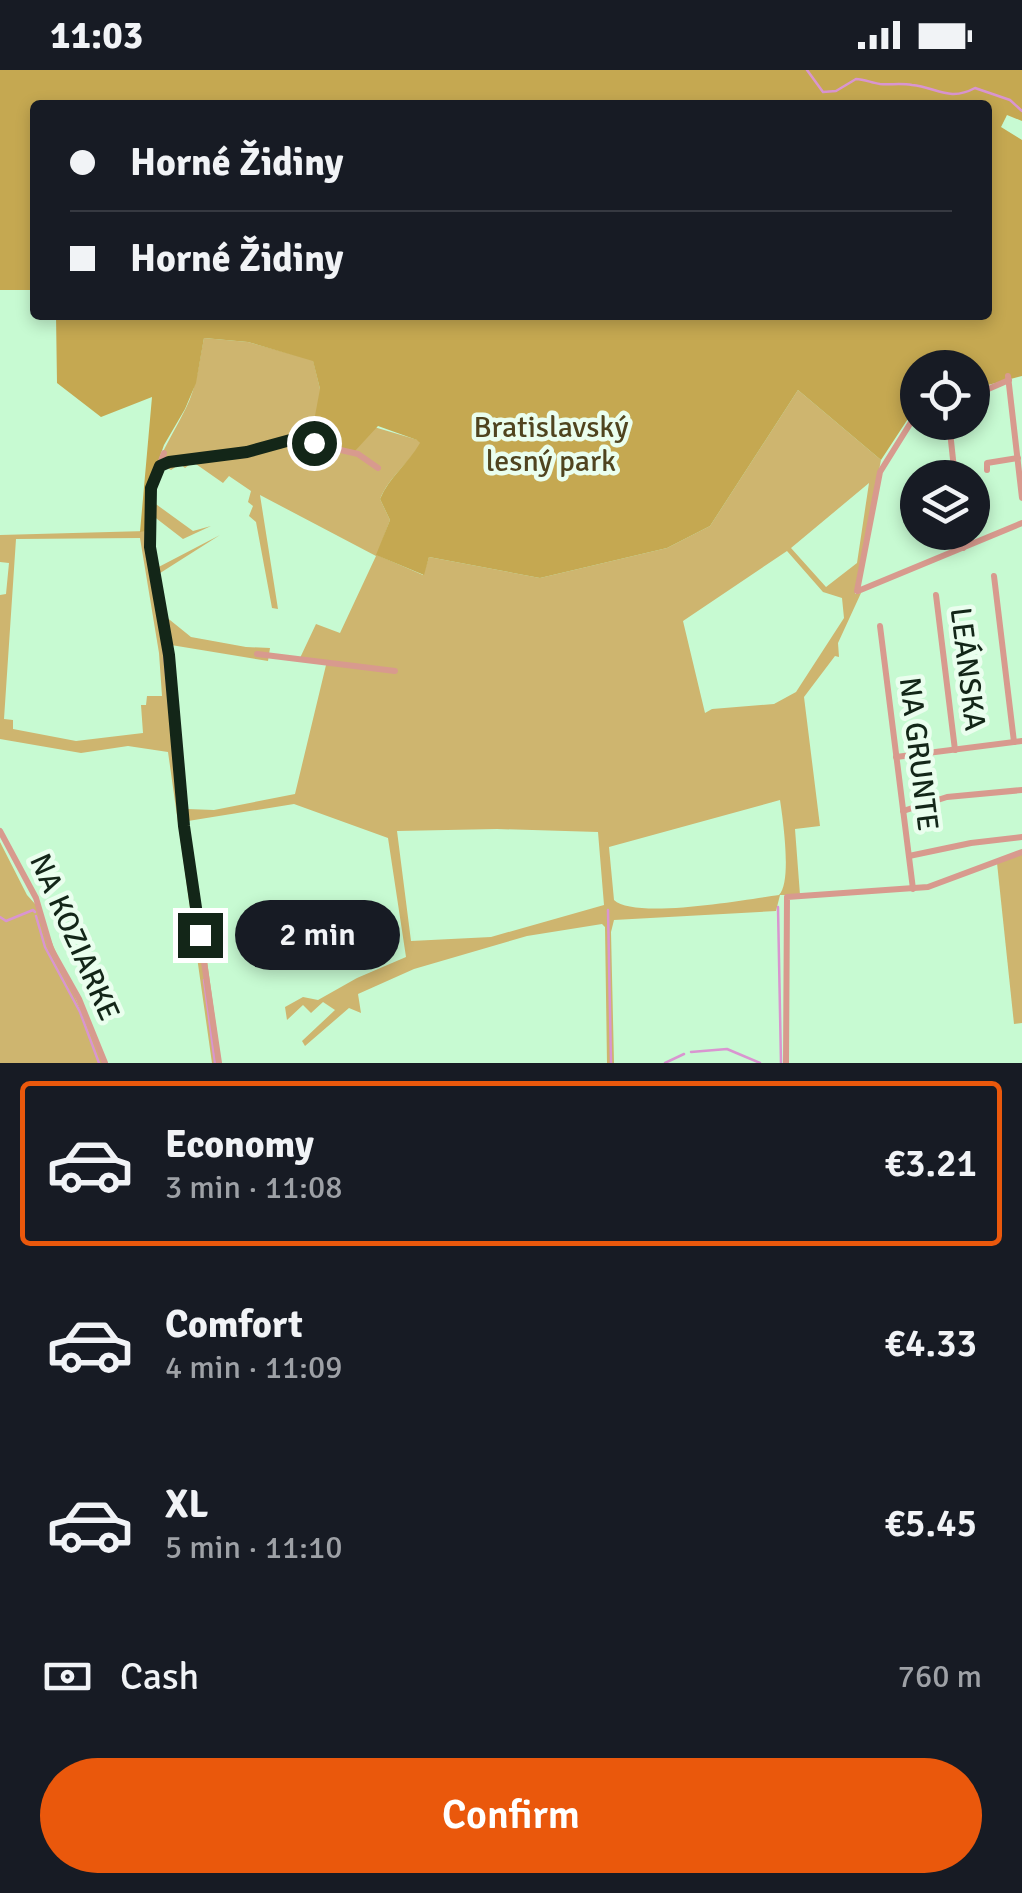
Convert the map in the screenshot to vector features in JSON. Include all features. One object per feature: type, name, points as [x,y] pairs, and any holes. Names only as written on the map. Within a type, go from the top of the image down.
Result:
[{"type":"street","points":[[990,387],[1009,378],[1022,498]]},
{"type":"street","points":[[160,466],[247,452],[294,439],[358,454],[378,468]]},
{"type":"street","points":[[900,440],[880,472],[857,591],[957,550]]},
{"type":"street","points":[[164,453],[151,488],[151,561],[168,646],[184,826],[219,1063]]},
{"type":"street","points":[[990,462],[1018,458]]},
{"type":"street","points":[[990,537],[1022,524]]},
{"type":"street","points":[[896,757],[1018,742],[994,576]]},
{"type":"street","name":"LEÁNSKA","points":[[936,595],[956,750]]},
{"type":"street","name":"NA GRUNTE","points":[[880,626],[913,888]]},
{"type":"street","points":[[257,654],[396,671]]},
{"type":"street","points":[[903,810],[948,797],[1022,790]]},
{"type":"street","name":"NA KOZIARKE","points":[[0,832],[36,898],[51,949],[84,1009],[105,1063]]},
{"type":"street","points":[[909,856],[971,842],[1022,838]]},
{"type":"street","points":[[1003,840],[1009,856]]},
{"type":"street","points":[[786,1063],[787,897],[932,886],[1022,852]]},
{"type":"shaded area","points":[[204,338],[248,342],[313,360],[320,389],[374,427],[418,440],[421,444],[380,499],[390,520],[377,555],[423,575],[429,557],[540,578],[667,548],[710,526],[798,390],[881,460],[855,594],[861,593],[838,643],[839,657],[835,656],[804,697],[820,826],[795,829],[800,895],[780,895],[776,911],[614,920],[614,1063],[607,1063],[602,924],[527,936],[414,969],[358,994],[361,1013],[349,1008],[305,1046],[302,1041],[335,1010],[323,1002],[311,1013],[303,1005],[287,1020],[285,1007],[303,997],[318,1000],[406,957],[388,838],[294,804],[188,821],[221,1063],[212,1063],[168,752],[128,746],[81,753],[0,739],[0,595],[6,594],[9,563],[0,562],[0,535],[146,531],[149,572],[220,535],[157,575],[165,616],[191,637],[270,648],[268,661],[171,645],[187,809],[214,810],[295,794],[327,661],[300,658],[316,624],[340,633],[376,556],[260,495],[278,609],[272,608],[256,522],[249,516],[253,506],[248,502],[251,491],[229,476],[223,483],[193,462],[171,470],[165,466],[154,489],[153,502],[193,531],[211,526],[183,539],[148,512],[155,470],[190,400]],"holes":[[[869,483],[857,563],[826,587],[791,548]],[[140,538],[162,696],[147,696],[146,705],[141,705],[143,733],[76,741],[13,729],[13,720],[4,719],[16,539]],[[787,551],[823,592],[842,598],[844,618],[796,692],[774,704],[712,709],[705,713],[683,621]],[[780,800],[786,865],[779,895],[667,908],[626,906],[614,900],[609,847]],[[397,831],[598,832],[604,905],[491,937],[411,941]]]},
{"type":"shaded area","points":[[0,842],[36,905],[103,1063],[0,1063]]},
{"type":"shaded area","points":[[1022,854],[1022,1023],[1014,1024],[997,863]]},
{"type":"green space","name":"Bratislavský lesný park","points":[[0,70],[1022,70],[1022,121],[1007,115],[1001,127],[1022,140],[1022,376],[990,384],[990,350],[900,350],[900,431],[881,460],[798,390],[710,526],[667,548],[540,578],[429,557],[424,575],[376,555],[390,520],[380,499],[420,443],[378,426],[355,451],[320,443],[314,421],[320,389],[313,361],[248,342],[204,338],[196,383],[164,445],[149,487],[146,531],[140,532],[152,397],[101,417],[57,383],[56,320],[992,320],[992,100],[30,100],[30,290],[0,290]]},
{"type":"waterway","points":[[807,70],[823,92],[836,91],[856,79],[921,86],[950,94],[975,88],[1010,100],[1022,111]]},
{"type":"waterway","points":[[163,642],[178,795]]},
{"type":"waterway","points":[[778,907],[781,1063]]},
{"type":"waterway","points":[[608,910],[611,1063]]},
{"type":"waterway","points":[[0,917],[6,921],[35,912]]},
{"type":"waterway","points":[[36,916],[45,947],[80,1012],[99,1063]]},
{"type":"waterway","points":[[199,951],[201,961]]},
{"type":"waterway","points":[[204,980],[215,1063]]},
{"type":"waterway","points":[[691,1052],[727,1049],[760,1063]]},
{"type":"waterway","points":[[665,1063],[684,1054]]},
{"type":"route","points":[[200,935],[184,826],[169,655],[151,561],[151,488],[160,466],[169,462],[247,452],[294,439],[314,443]]}]
